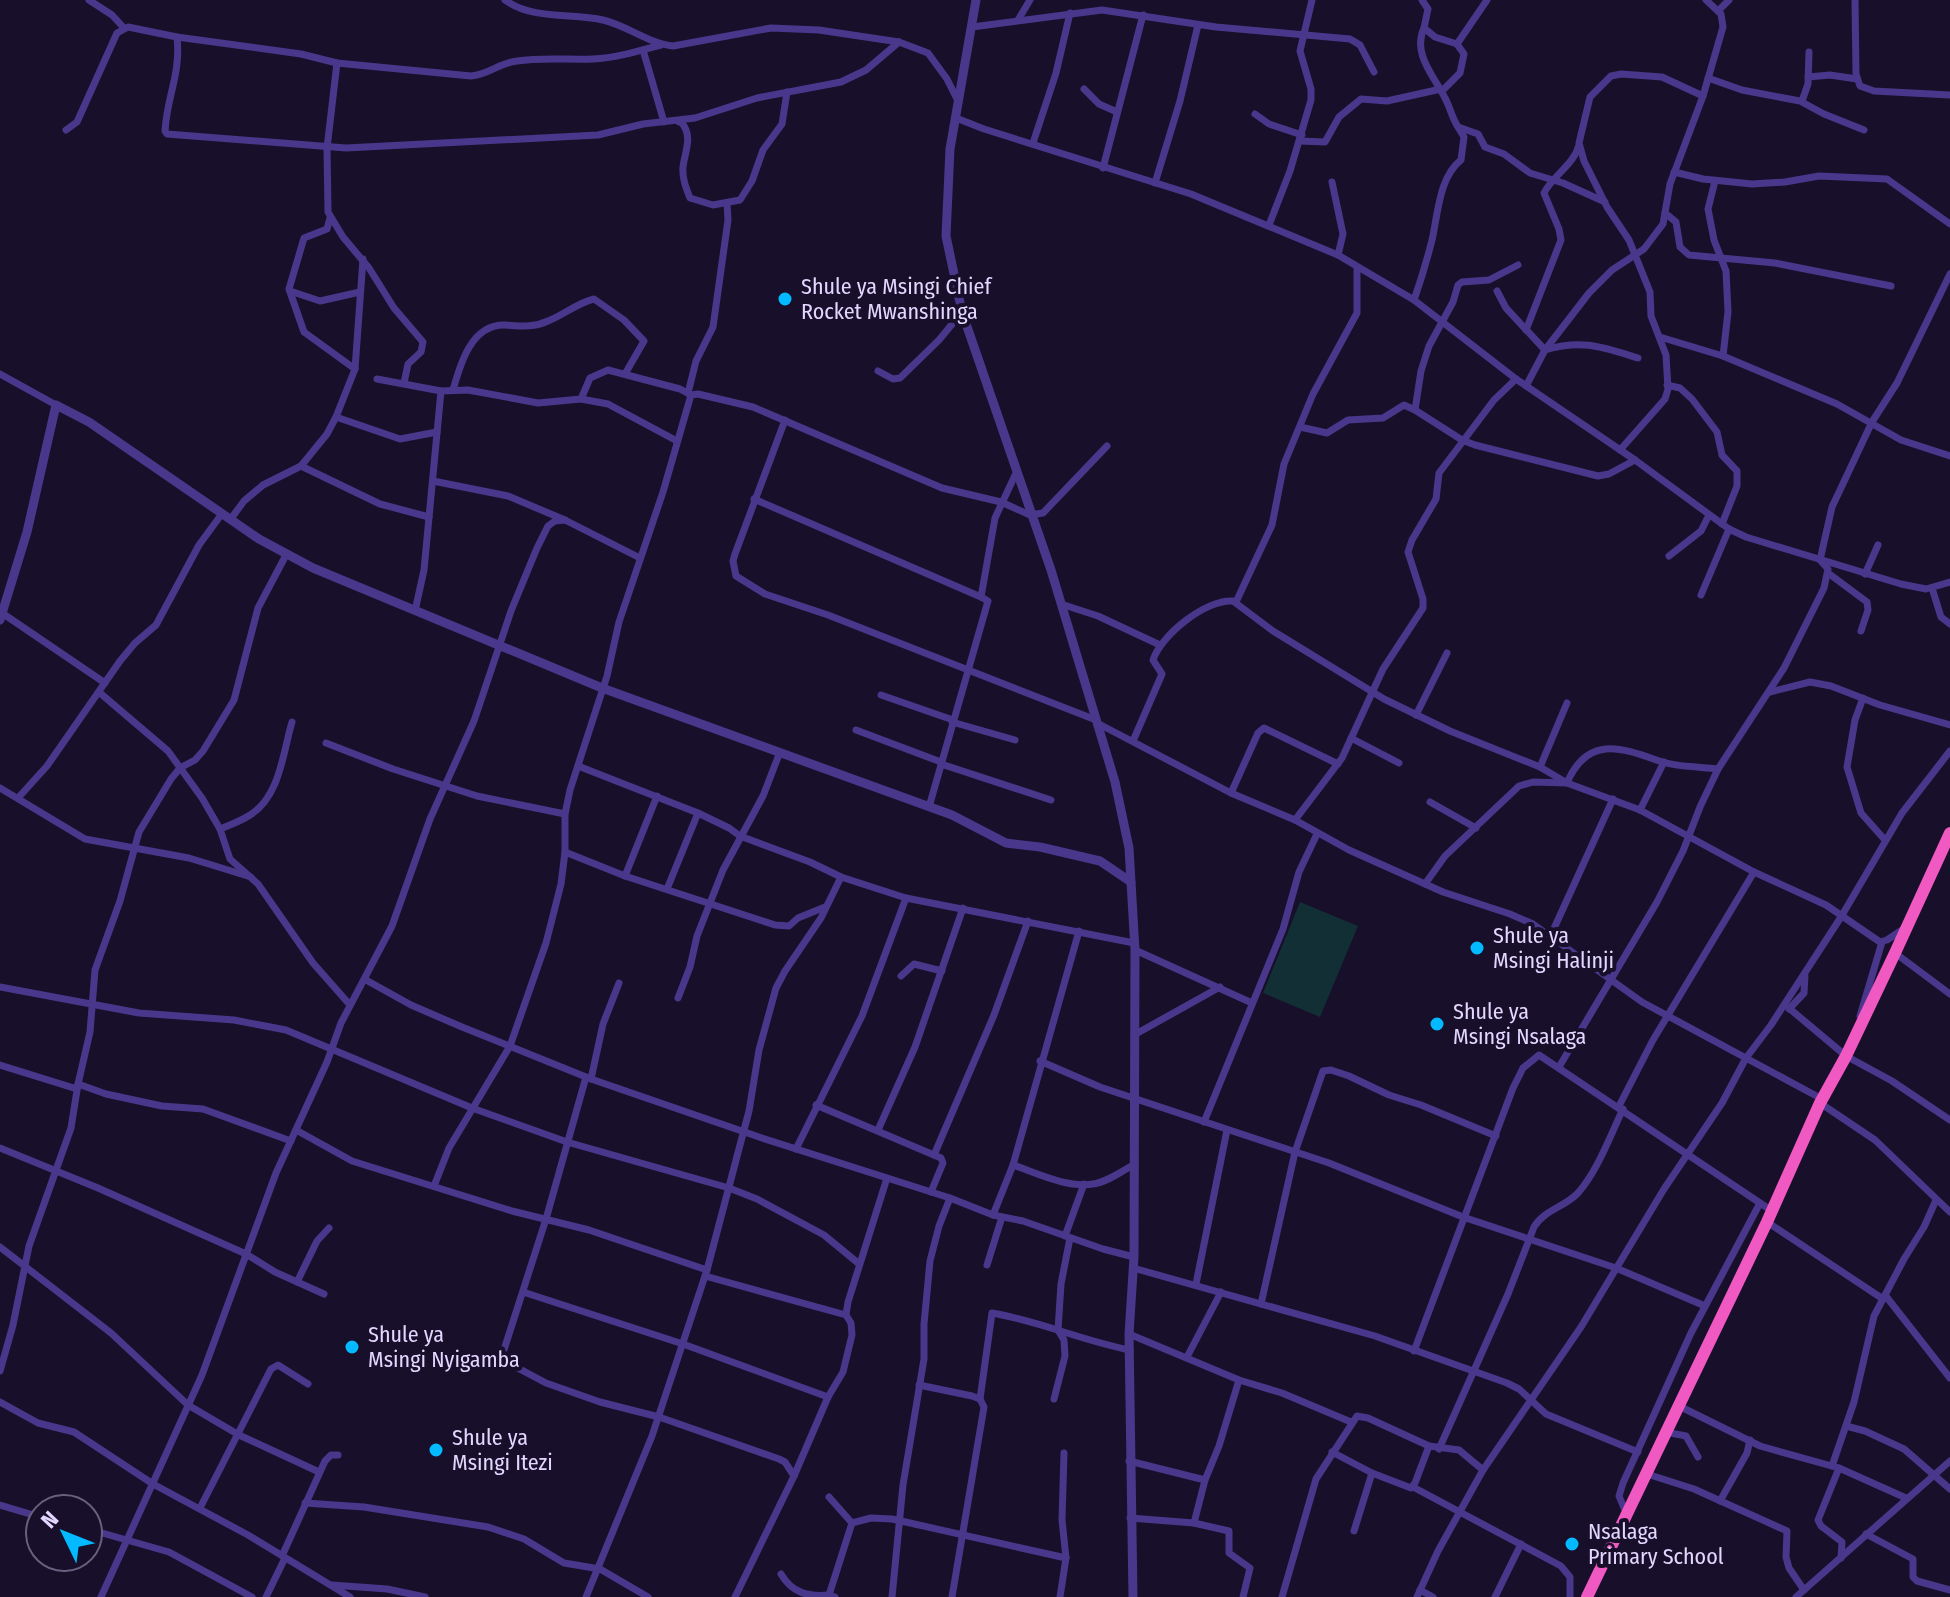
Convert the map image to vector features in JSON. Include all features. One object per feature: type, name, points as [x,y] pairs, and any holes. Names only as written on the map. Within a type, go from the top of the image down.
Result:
[{"type":"highway","points":[[1587,1597],[1950,833]]},
{"type":"street","points":[[89,0],[112,15],[124,28],[301,54],[337,63],[471,76],[487,75],[496,65],[519,60],[596,59],[661,45],[673,46],[785,28],[899,42],[928,53],[958,101]]},
{"type":"street","points":[[505,0],[533,12],[603,20],[631,28],[661,45]]},
{"type":"street","points":[[976,0],[947,179],[946,236],[962,312],[1061,604],[1126,829],[1134,946],[1134,1263],[1129,1334],[1133,1597]]},
{"type":"street","points":[[1018,20],[1030,0]]},
{"type":"street","points":[[1089,11],[1090,0]]},
{"type":"street","points":[[1269,225],[1301,138],[1311,89],[1301,58],[1312,0]]},
{"type":"street","points":[[1414,300],[1427,261],[1444,186],[1454,165],[1461,160],[1464,137],[1424,60],[1420,39],[1428,9],[1422,0]]},
{"type":"street","points":[[1457,44],[1487,0]]},
{"type":"street","points":[[1526,386],[1545,350],[1595,286],[1655,237],[1723,27],[1723,18],[1706,0]]},
{"type":"street","points":[[1718,11],[1729,0]]},
{"type":"street","points":[[1855,0],[1857,79],[1862,88],[1950,95]]},
{"type":"street","points":[[972,27],[1102,10],[1198,25],[1354,40],[1360,45],[1374,72]]},
{"type":"street","points":[[1033,143],[1070,13]]},
{"type":"street","points":[[1103,168],[1143,15]]},
{"type":"street","points":[[1155,183],[1180,101],[1198,25]]},
{"type":"street","points":[[66,130],[77,122],[111,44],[124,28]]},
{"type":"street","points":[[1255,114],[1301,138],[1325,142],[1339,117],[1361,99],[1387,101],[1442,90],[1454,82],[1462,68],[1464,54],[1457,44],[1438,39],[1424,28]]},
{"type":"street","points":[[177,37],[178,74],[167,106],[167,134],[327,148],[370,148],[466,140],[598,135],[643,124],[676,122],[682,123],[688,133],[683,170],[684,184],[690,198],[713,205],[740,200],[752,181],[763,150],[782,124],[787,92]]},
{"type":"street","points":[[676,122],[757,98],[849,79],[866,70],[899,42]]},
{"type":"street","points":[[643,50],[664,122]]},
{"type":"street","points":[[1802,101],[1808,77],[1809,52]]},
{"type":"street","points":[[337,63],[327,148],[327,229],[304,238],[290,291],[308,338],[355,369]]},
{"type":"street","points":[[1526,330],[1561,240],[1544,195],[1552,180],[1574,158],[1590,97],[1611,76],[1621,74],[1662,77],[1703,96]]},
{"type":"street","points":[[1808,77],[1830,75],[1857,79]]},
{"type":"street","points":[[1708,78],[1742,90],[1802,101],[1824,114],[1864,130]]},
{"type":"street","points":[[1084,89],[1099,104],[1117,112]]},
{"type":"street","points":[[956,118],[1155,183],[1269,225],[1338,255],[1414,300],[1516,379],[1725,526],[1764,545],[1912,587],[1932,588],[1950,582]]},
{"type":"street","points":[[1458,127],[1478,134],[1485,147],[1504,154],[1521,168],[1605,202]]},
{"type":"street","points":[[1579,143],[1584,161],[1634,253],[1650,292],[1651,316],[1666,355],[1665,400],[1620,450]]},
{"type":"street","points":[[1674,172],[1715,181],[1771,183],[1828,175],[1885,179],[1906,190],[1950,224]]},
{"type":"street","points":[[1715,181],[1708,213],[1727,281],[1728,312],[1723,356]]},
{"type":"street","points":[[1332,182],[1343,234],[1338,255]]},
{"type":"street","points":[[434,1186],[449,1148],[510,1046],[546,943],[558,899],[565,852],[565,814],[578,766],[619,622],[677,441],[696,361],[713,327],[724,261],[727,203]]},
{"type":"street","points":[[1665,213],[1676,222],[1682,251],[1692,256],[1775,263],[1891,286]]},
{"type":"street","points":[[329,215],[363,259],[394,308],[423,342],[421,352],[408,364],[404,383]]},
{"type":"street","points":[[18,798],[47,766],[135,643],[156,625],[199,545],[263,485],[301,466],[327,434],[355,369],[363,259]]},
{"type":"street","points":[[1415,410],[1421,371],[1432,340],[1460,283],[1489,280],[1518,265]]},
{"type":"street","points":[[1236,602],[1272,525],[1284,464],[1326,368],[1357,313],[1357,267]]},
{"type":"street","points":[[1820,560],[1832,507],[1872,422],[1897,383],[1950,274]]},
{"type":"street","points":[[290,291],[320,301],[360,292]]},
{"type":"street","points":[[1497,291],[1506,308],[1545,350]]},
{"type":"street","points":[[453,390],[464,356],[486,330],[504,325],[526,328],[549,321],[594,299],[624,320],[644,341],[625,374]]},
{"type":"street","points":[[878,371],[893,379],[900,378],[939,340],[962,312]]},
{"type":"street","points":[[1660,337],[1723,356],[1837,404],[1901,440],[1950,456]]},
{"type":"street","points":[[1545,350],[1588,344],[1638,358]]},
{"type":"street","points":[[581,399],[587,382],[595,374],[608,370],[690,394],[735,402],[785,420],[942,488],[1001,502],[1030,515],[1043,513],[1107,446]]},
{"type":"street","points":[[0,374],[102,430],[225,518],[286,555],[602,688],[952,815],[1006,843],[1040,847],[1100,861],[1131,882]]},
{"type":"street","points":[[377,379],[441,391],[468,390],[538,403],[581,399],[608,404],[677,441]]},
{"type":"street","points":[[1295,820],[1338,764],[1394,648],[1423,608],[1422,593],[1409,559],[1409,548],[1434,504],[1439,473],[1494,400],[1516,379]]},
{"type":"street","points":[[1667,385],[1680,388],[1692,399],[1717,432],[1722,455],[1737,471],[1737,486],[1701,595]]},
{"type":"street","points":[[415,611],[424,570],[441,391]]},
{"type":"street","points":[[56,405],[27,532],[1,617],[105,683]]},
{"type":"street","points":[[1300,427],[1327,433],[1348,420],[1383,418],[1404,405],[1462,440],[1598,476],[1609,474],[1635,460]]},
{"type":"street","points":[[336,417],[400,439],[437,432]]},
{"type":"street","points":[[785,420],[733,561],[736,576],[743,582],[765,594],[1096,721],[1231,793],[1295,820],[1317,834],[1425,884],[1460,899],[1510,914],[1551,935],[1611,981],[1668,1017],[1821,1101],[1875,1140],[1950,1212]]},
{"type":"street","points":[[301,466],[380,504],[429,517]]},
{"type":"street","points":[[981,597],[990,535],[1001,502],[1017,471]]},
{"type":"street","points":[[433,481],[508,496],[565,520],[640,558]]},
{"type":"street","points":[[754,499],[988,601],[929,807]]},
{"type":"street","points":[[1669,556],[1701,531],[1709,515]]},
{"type":"street","points":[[101,1597],[202,1375],[276,1173],[350,1005],[392,926],[430,819],[474,721],[511,611],[543,534],[552,523],[565,520]]},
{"type":"street","points":[[1865,574],[1878,545]]},
{"type":"street","points":[[0,1371],[29,1246],[68,1140],[90,1032],[95,970],[120,901],[139,832],[162,791],[180,768],[195,760],[203,751],[234,700],[258,608],[286,555]]},
{"type":"street","points":[[1559,1067],[1657,902],[1718,769],[1770,692],[1824,588],[1828,569],[1820,560]]},
{"type":"street","points":[[1828,573],[1867,602],[1868,610],[1861,631]]},
{"type":"street","points":[[1932,588],[1941,617],[1950,624]]},
{"type":"street","points":[[1133,741],[1162,674],[1153,660],[1160,645],[1178,628],[1211,606],[1226,600],[1236,602],[1273,631],[1371,692],[1416,715],[1540,767],[1567,783],[1640,810],[1754,872],[1826,905],[1882,942]]},
{"type":"street","points":[[1061,604],[1098,616],[1160,645]]},
{"type":"street","points":[[1416,715],[1447,653]]},
{"type":"street","points":[[1770,692],[1810,682],[1950,725]]},
{"type":"street","points":[[100,693],[168,751],[220,829],[230,859],[253,878],[313,963],[350,1005]]},
{"type":"street","points":[[881,695],[1015,740]]},
{"type":"street","points":[[1863,698],[1852,732],[1848,773],[1861,813],[1885,840]]},
{"type":"street","points":[[1540,767],[1567,703]]},
{"type":"street","points":[[220,829],[252,815],[267,797],[276,781],[292,722]]},
{"type":"street","points":[[1231,793],[1258,733],[1264,728],[1338,764]]},
{"type":"street","points":[[856,730],[1051,800]]},
{"type":"street","points":[[1351,738],[1399,763]]},
{"type":"street","points":[[326,743],[477,796],[565,814]]},
{"type":"street","points":[[1567,783],[1583,758],[1604,748],[1615,748],[1664,762],[1718,769]]},
{"type":"street","points":[[1433,1597],[1418,1594],[1483,1470],[1581,1327],[1722,1103],[1746,1058],[1841,917],[1885,840],[1917,792],[1950,751]]},
{"type":"street","points":[[678,998],[697,936],[723,870],[769,783],[780,752]]},
{"type":"street","points":[[1640,810],[1664,762]]},
{"type":"street","points":[[578,766],[698,813],[740,836],[818,865],[841,877],[906,898],[1079,931],[1134,946],[1252,1003]]},
{"type":"street","points":[[1425,884],[1445,856],[1523,784],[1567,783]]},
{"type":"street","points":[[0,788],[85,839],[189,858],[253,878]]},
{"type":"street","points":[[625,876],[657,796]]},
{"type":"street","points":[[1551,935],[1613,799]]},
{"type":"street","points":[[1430,802],[1476,828]]},
{"type":"street","points":[[667,889],[698,813]]},
{"type":"street","points":[[1204,1122],[1283,929],[1299,872],[1317,834]]},
{"type":"street","points":[[565,852],[625,876],[784,927],[827,906]]},
{"type":"street","points":[[1439,1449],[1539,1219],[1567,1202],[1588,1180],[1668,1017],[1754,872]]},
{"type":"street","points":[[586,1597],[600,1569],[659,1417],[706,1273],[743,1132],[759,1050],[779,981],[827,906],[841,877]]},
{"type":"street","points":[[796,1149],[862,1016],[906,898]]},
{"type":"street","points":[[878,1130],[915,1047],[963,908]]},
{"type":"street","points":[[934,1155],[989,1027],[1028,921]]},
{"type":"street","points":[[1857,1033],[1882,942],[1907,926]]},
{"type":"street","points":[[987,1265],[1040,1061],[1079,931]]},
{"type":"street","points":[[1895,953],[1950,994]]},
{"type":"street","points":[[901,976],[914,964],[942,971]]},
{"type":"street","points":[[1771,1025],[1804,993],[1805,974]]},
{"type":"street","points":[[366,980],[411,1005],[588,1078],[998,1216],[1023,1221],[1196,1284],[1375,1336],[1507,1383],[1531,1399],[1546,1414],[1638,1452]]},
{"type":"street","points":[[619,983],[603,1024],[501,1359],[546,1383],[600,1402],[659,1417],[779,1459],[785,1462],[794,1476]]},
{"type":"street","points":[[0,987],[93,1006],[162,1016],[234,1020],[286,1030],[472,1108],[567,1142],[729,1188],[757,1199],[811,1227],[858,1263]]},
{"type":"street","points":[[1134,1035],[1220,987]]},
{"type":"street","points":[[1790,1009],[1846,1056],[1892,1081],[1950,1120]]},
{"type":"street","points":[[1414,1351],[1513,1088],[1523,1068],[1539,1055],[1760,1203],[1770,1216],[1884,1297],[1950,1378]]},
{"type":"street","points":[[1040,1061],[1133,1098],[1295,1152],[1463,1217],[1616,1268],[1705,1306]]},
{"type":"street","points":[[0,1065],[106,1094],[162,1106],[203,1109],[291,1141]]},
{"type":"street","points":[[1261,1304],[1295,1152],[1321,1075],[1327,1069],[1496,1136]]},
{"type":"street","points":[[816,1105],[941,1158],[943,1163],[931,1192]]},
{"type":"street","points":[[296,1130],[352,1161],[614,1238],[706,1273],[846,1315],[851,1323],[852,1335],[843,1372],[828,1397],[794,1476],[735,1597]]},
{"type":"street","points":[[1196,1284],[1227,1130]]},
{"type":"street","points":[[0,1148],[56,1169],[246,1254],[324,1294]]},
{"type":"street","points":[[1013,1165],[1066,1182],[1084,1184],[1103,1181],[1133,1165]]},
{"type":"street","points":[[846,1315],[858,1263],[887,1178]]},
{"type":"street","points":[[1054,1399],[1065,1356],[1064,1340],[1058,1330],[1061,1284],[1068,1237],[1084,1184]]},
{"type":"street","points":[[892,1597],[903,1485],[924,1359],[930,1261],[950,1198]]},
{"type":"street","points":[[1841,1558],[1842,1542],[1818,1520],[1859,1383],[1869,1330],[1936,1200]]},
{"type":"street","points":[[1627,1515],[1619,1496],[1705,1306],[1760,1203]]},
{"type":"street","points":[[297,1282],[317,1241],[329,1228]]},
{"type":"street","points":[[0,1247],[111,1333],[188,1405],[239,1435],[319,1472]]},
{"type":"street","points":[[523,1292],[683,1344],[828,1397]]},
{"type":"street","points":[[1187,1357],[1221,1292]]},
{"type":"street","points":[[952,1597],[983,1417],[983,1402],[980,1399],[992,1313],[1030,1320],[1130,1350]]},
{"type":"street","points":[[1129,1334],[1351,1422]]},
{"type":"street","points":[[200,1508],[275,1365],[308,1384]]},
{"type":"street","points":[[1194,1523],[1205,1480],[1239,1380]]},
{"type":"street","points":[[919,1385],[980,1399]]},
{"type":"street","points":[[0,1402],[38,1423],[74,1432],[153,1484],[200,1508],[350,1597]]},
{"type":"street","points":[[1679,1406],[1771,1450],[1836,1467],[1906,1498]]},
{"type":"street","points":[[1282,1597],[1316,1479],[1351,1422],[1362,1415],[1429,1446],[1459,1450],[1483,1470]]},
{"type":"street","points":[[1846,1426],[1893,1443],[1913,1456],[1950,1489]]},
{"type":"street","points":[[1665,1432],[1686,1436],[1698,1457]]},
{"type":"street","points":[[1720,1501],[1747,1453],[1750,1440]]},
{"type":"street","points":[[1413,1487],[1429,1446]]},
{"type":"street","points":[[1332,1452],[1372,1473],[1413,1487],[1567,1571],[1570,1597]]},
{"type":"street","points":[[1060,1597],[1066,1558],[1062,1520],[1064,1453]]},
{"type":"street","points":[[266,1597],[319,1472],[331,1455],[338,1455]]},
{"type":"street","points":[[1129,1461],[1205,1480]]},
{"type":"street","points":[[1796,1597],[1950,1461]]},
{"type":"street","points":[[1354,1531],[1372,1473]]},
{"type":"street","points":[[1647,1474],[1682,1484],[1787,1531],[1786,1557],[1789,1568],[1804,1590]]},
{"type":"street","points":[[829,1497],[852,1523]]},
{"type":"street","points":[[305,1503],[364,1507],[488,1527],[524,1539],[564,1563],[600,1569],[648,1597]]},
{"type":"street","points":[[0,1505],[24,1512]]},
{"type":"street","points":[[852,1523],[871,1518],[892,1519],[1066,1558]]},
{"type":"street","points":[[1130,1518],[1194,1523],[1230,1533],[1229,1553],[1250,1568],[1243,1597]]},
{"type":"street","points":[[781,1574],[787,1584],[799,1592],[832,1596],[852,1523]]},
{"type":"street","points":[[104,1533],[169,1552],[252,1597]]},
{"type":"street","points":[[1866,1534],[1913,1559],[1913,1577],[1917,1581],[1950,1590]]},
{"type":"street","points":[[1495,1597],[1521,1544]]},
{"type":"street","points":[[329,1585],[387,1589],[425,1597]]},
{"type":"green space","points":[[1300,902],[1358,926],[1320,1017],[1263,993]]},
{"type":"place","name":"Shule ya Msingi Chief Rocket Mwanshinga","points":[[785,299]]},
{"type":"place","name":"Shule ya Msingi Halinji","points":[[1477,948]]},
{"type":"place","name":"Shule ya Msingi Nsalaga","points":[[1437,1024]]},
{"type":"place","name":"Shule ya Msingi Nyigamba","points":[[352,1347]]},
{"type":"place","name":"Shule ya Msingi Itezi","points":[[436,1450]]},
{"type":"place","name":"Nsalaga Primary School","points":[[1572,1544]]}]
